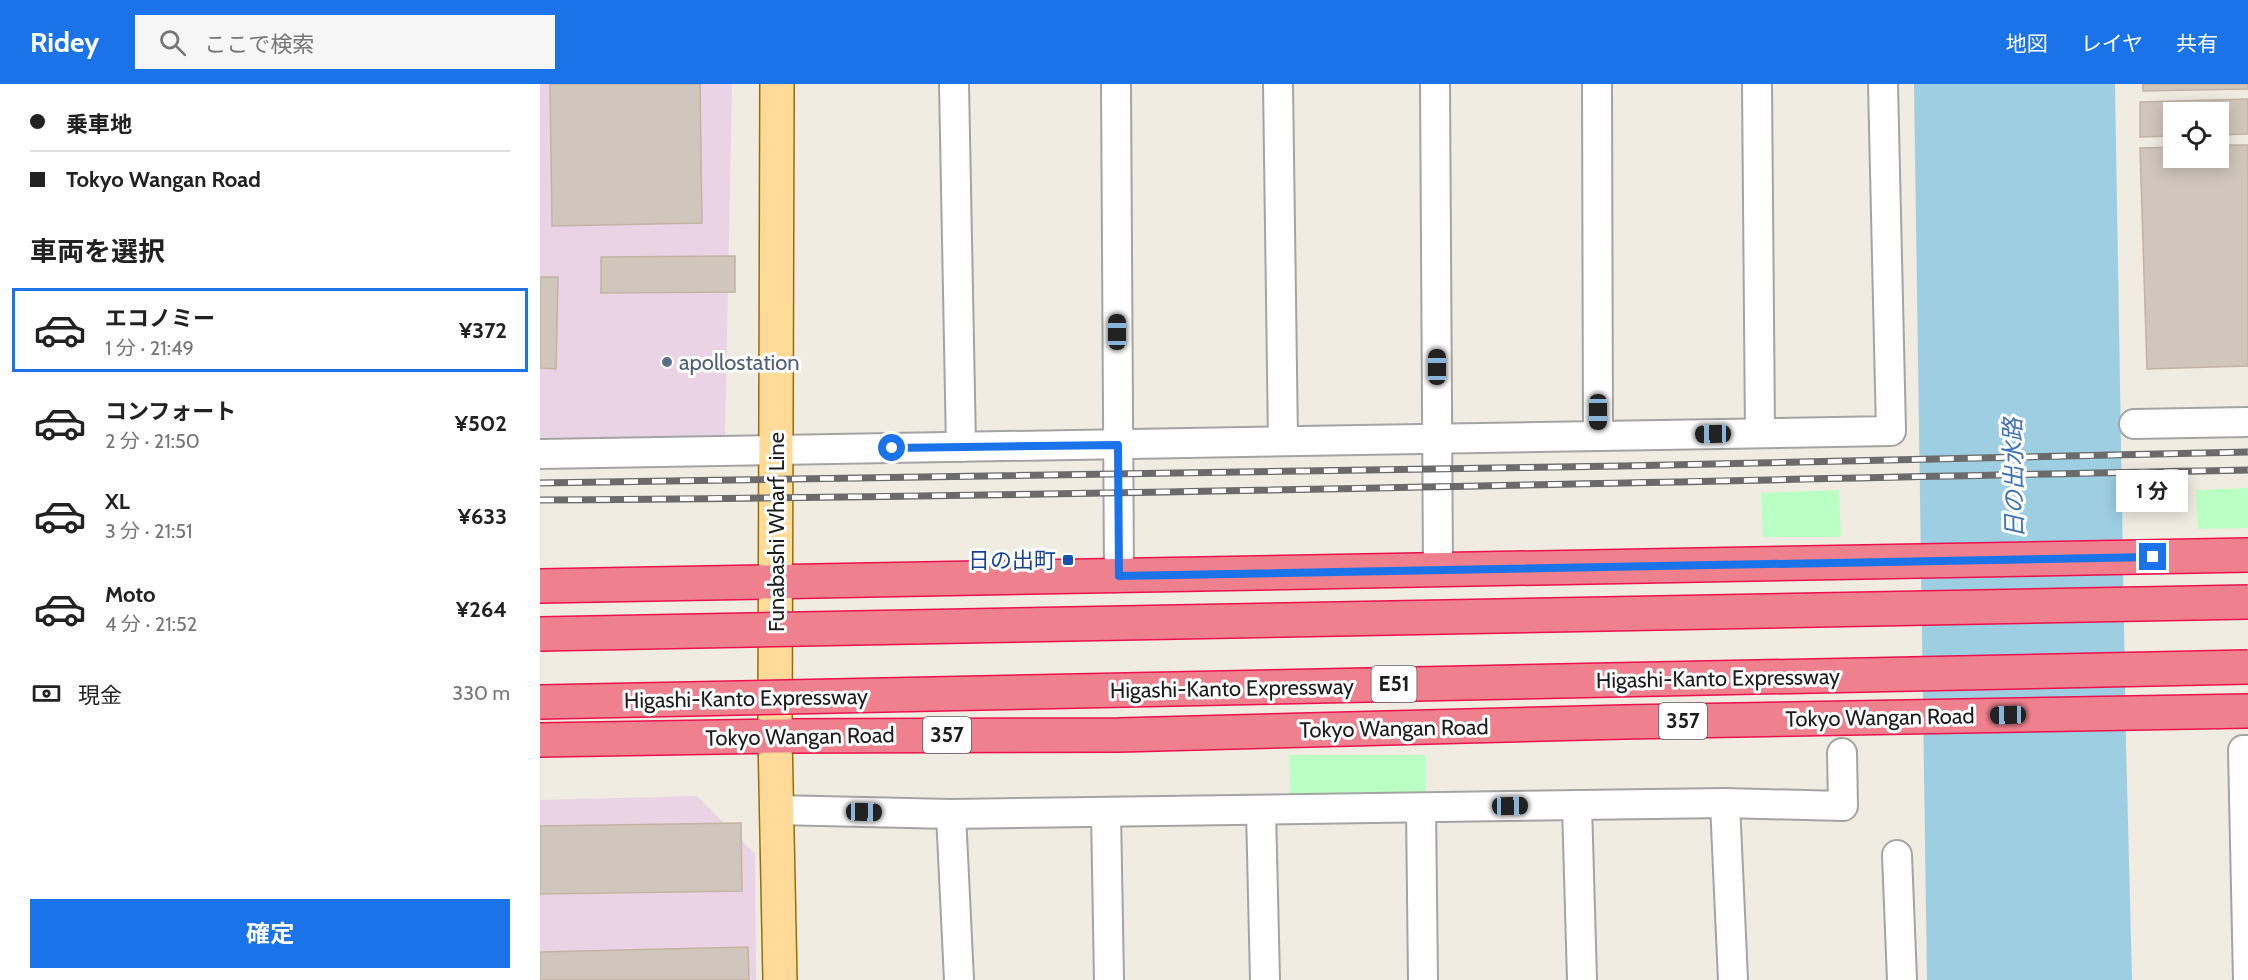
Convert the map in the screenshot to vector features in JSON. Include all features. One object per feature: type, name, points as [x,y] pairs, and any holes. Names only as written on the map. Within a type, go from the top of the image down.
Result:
[{"type":"highway","points":[[540,586],[2248,555]]},
{"type":"highway","points":[[540,634],[2248,602]]},
{"type":"highway","name":"Higashi-Kanto Expressway","points":[[540,702],[2248,667]]},
{"type":"highway","name":"Tokyo Wangan Road","points":[[540,740],[775,736],[1119,735],[1636,722],[2248,711]]},
{"type":"main road","name":"Funabashi Wharf Line","points":[[777,84],[775,736],[780,980]]},
{"type":"street","points":[[954,84],[961,447]]},
{"type":"street","points":[[1116,84],[1119,576]]},
{"type":"street","points":[[1278,84],[1283,441]]},
{"type":"street","points":[[1436,84],[1438,568]]},
{"type":"street","points":[[1597,84],[1598,435]]},
{"type":"street","points":[[1757,84],[1760,433]]},
{"type":"street","points":[[540,454],[1891,431],[1883,84]]},
{"type":"street","points":[[2134,424],[2248,422]]},
{"type":"street","points":[[2248,750],[2243,750],[2248,980]]},
{"type":"street","points":[[776,810],[951,814],[1725,803],[1843,806],[1842,753]]},
{"type":"street","points":[[1725,803],[1733,980]]},
{"type":"street","points":[[1577,805],[1582,980]]},
{"type":"street","points":[[1421,808],[1423,980]]},
{"type":"street","points":[[1261,810],[1265,980]]},
{"type":"street","points":[[1106,812],[1110,980]]},
{"type":"street","points":[[951,814],[959,980]]},
{"type":"street","points":[[1896,855],[1902,980]]},
{"type":"shaded area","points":[[540,84],[732,84],[725,436],[540,439]]},
{"type":"shaded area","points":[[697,796],[755,854],[756,980],[540,980],[540,800]]},
{"type":"green space","points":[[2248,488],[2248,528],[2198,529],[2196,490]]},
{"type":"green space","points":[[1839,490],[1841,537],[1763,537],[1761,493]]},
{"type":"green space","points":[[1289,755],[1426,755],[1426,796],[1290,799]]},
{"type":"water","name":"日の出水路","points":[[1914,84],[2115,84],[2132,980],[1927,980]]},
{"type":"building","points":[[550,84],[700,84],[702,223],[552,226]]},
{"type":"building","points":[[2143,84],[2248,84],[2248,89],[2143,91]]},
{"type":"building","points":[[2248,99],[2248,134],[2229,135],[2229,102],[2163,102],[2163,136],[2140,137],[2140,102]]},
{"type":"building","points":[[2229,145],[2248,145],[2248,366],[2147,369],[2140,148],[2163,147],[2163,168],[2229,168]]},
{"type":"building","points":[[735,256],[735,292],[601,293],[601,257]]},
{"type":"building","points":[[540,277],[558,277],[556,369],[540,368]]},
{"type":"building","points":[[741,823],[742,891],[540,894],[540,826]]},
{"type":"building","points":[[748,947],[749,980],[540,980],[540,952]]},
{"type":"railway","points":[[540,483],[1622,466],[2248,452]]},
{"type":"railway","points":[[540,500],[1180,492],[2248,470]]},
{"type":"place","name":"apollostation","points":[[667,362]]},
{"type":"place","name":"日の出町","points":[[1068,560]]},
{"type":"route","points":[[892,448],[1118,445],[1119,576],[1438,568],[2153,557]]}]
